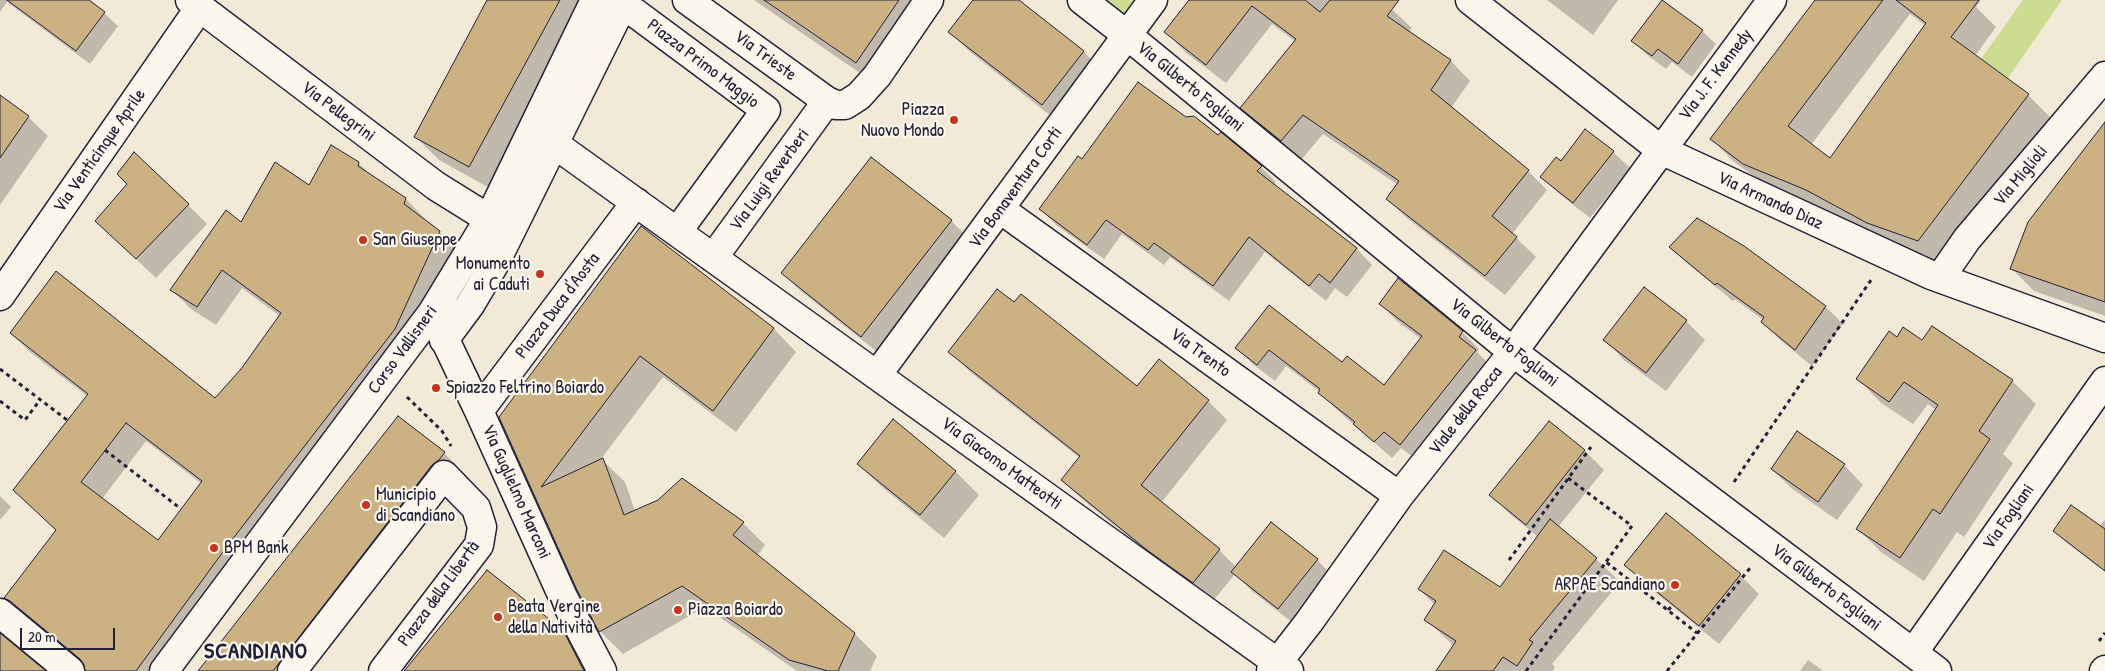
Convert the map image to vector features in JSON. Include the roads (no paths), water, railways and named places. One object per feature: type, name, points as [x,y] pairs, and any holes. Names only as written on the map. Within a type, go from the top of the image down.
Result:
[{"type":"street","name":"Corso Vallisneri","points":[[164,671],[432,312],[489,219],[596,0]]},
{"type":"street","name":"Via Trieste","points":[[687,0],[836,103]]},
{"type":"street","name":"Via Luigi Reverberi","points":[[713,258],[836,103],[859,96],[876,76],[929,0]]},
{"type":"street","name":"Via Gilberto Fogliani","points":[[1082,0],[1513,352],[1768,546],[1937,671]]},
{"type":"street","name":"Via Bonaventura Corti","points":[[877,375],[1153,0]]},
{"type":"street","name":"Via Armando Diaz","points":[[1470,0],[1660,150],[1940,278],[2105,338]]},
{"type":"street","name":"Via J. F. Kennedy","points":[[1660,150],[1772,0]]},
{"type":"street","name":"Via Pellegrini","points":[[195,4],[436,186],[489,219]]},
{"type":"street","name":"Via Venticinque Aprile","points":[[0,296],[195,4]]},
{"type":"street","name":"Piazza Primo Maggio","points":[[553,143],[622,4],[766,110],[677,232]]},
{"type":"street","name":"Via Miglioli","points":[[1940,278],[1967,239],[2105,76]]},
{"type":"street","points":[[444,340],[475,297],[495,263],[553,143],[713,258]]},
{"type":"street","name":"Viale della Rocca","points":[[1279,668],[1309,622],[1399,496],[1513,352],[1660,150]]},
{"type":"street","name":"Piazza Duca d'Aosta","points":[[479,410],[636,202]]},
{"type":"street","name":"Via Trento","points":[[1000,210],[1399,496]]},
{"type":"street","name":"Via Giacomo Matteotti","points":[[713,258],[1279,668]]},
{"type":"street","name":"Via Guglielmo Marconi","points":[[432,312],[479,410],[563,597],[602,671]]},
{"type":"street","name":"Via Fogliani","points":[[1913,653],[2105,381]]},
{"type":"street","name":"Piazza della Libertà","points":[[292,671],[444,475],[476,508],[482,527],[479,545],[383,671]]},
{"type":"street","points":[[0,613],[70,671]]},
{"type":"place","name":"Piazza Nuovo Mondo","points":[[954,120]]},
{"type":"place","name":"San Giuseppe","points":[[363,240]]},
{"type":"place","name":"Monumento ai Caduti","points":[[540,274]]},
{"type":"place","name":"Spiazzo Feltrino Boiardo","points":[[436,388]]},
{"type":"place","name":"Municipio di Scandiano","points":[[366,505]]},
{"type":"place","name":"BPM Bank","points":[[214,548]]},
{"type":"place","name":"ARPAE Scandiano","points":[[1675,585]]},
{"type":"place","name":"Piazza Boiardo","points":[[678,610]]},
{"type":"place","name":"Beata Vergine della Natività","points":[[498,617]]},
{"type":"district","name":"SCANDIANO","points":[[256,652]]}]
